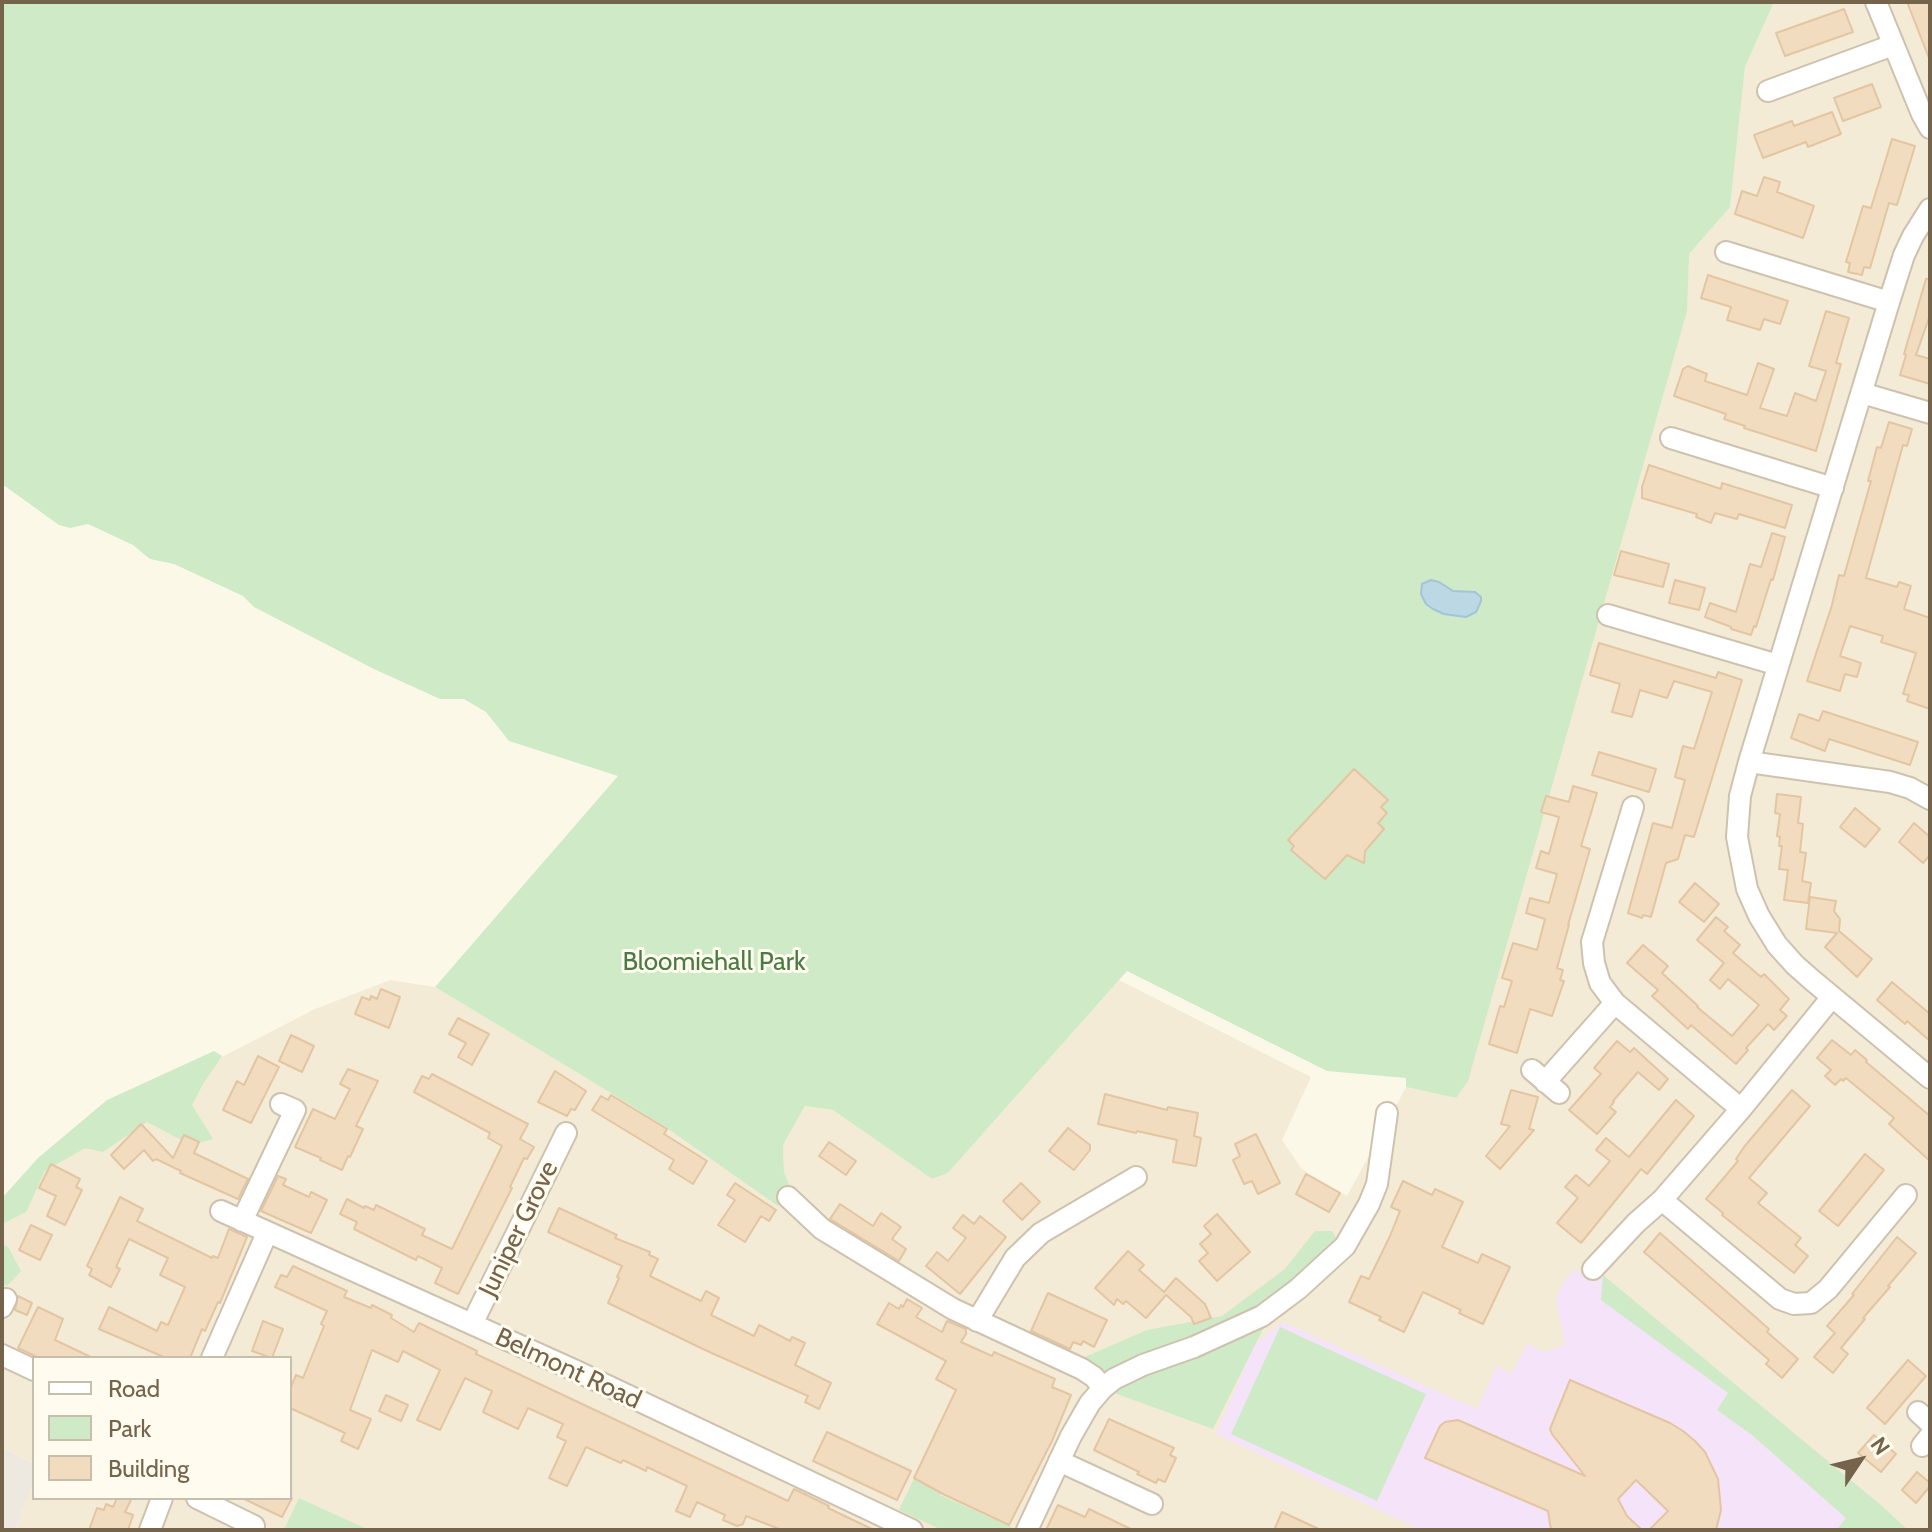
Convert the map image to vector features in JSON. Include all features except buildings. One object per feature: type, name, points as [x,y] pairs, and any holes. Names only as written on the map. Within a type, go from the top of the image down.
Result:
[{"type":"street","points":[[1876,2],[1930,128]]},
{"type":"street","points":[[1768,91],[1893,45]]},
{"type":"street","points":[[1930,209],[1904,255],[1889,302],[1749,762],[1740,796],[1737,837],[1747,889],[1777,945],[1795,965],[1930,1078]]},
{"type":"street","points":[[1738,250],[1889,302]]},
{"type":"street","points":[[1862,393],[1930,413]]},
{"type":"street","points":[[1686,436],[1833,488]]},
{"type":"street","points":[[1622,613],[1778,665]]},
{"type":"street","points":[[1749,762],[1890,782],[1930,799]]},
{"type":"street","points":[[1633,807],[1618,826],[1592,942],[1600,983],[1615,1003],[1741,1109]]},
{"type":"street","points":[[1593,1269],[1662,1200],[1832,997]]},
{"type":"street","points":[[1545,1082],[1615,1003]]},
{"type":"street","points":[[242,1221],[295,1110],[281,1104]]},
{"type":"street","points":[[1027,1530],[1084,1414],[1103,1388],[1143,1365],[1194,1347],[1262,1316],[1298,1289],[1345,1246],[1377,1184],[1387,1113]]},
{"type":"street","name":"Juniper Grove","points":[[472,1324],[566,1133]]},
{"type":"street","points":[[977,1321],[1015,1258],[1041,1233],[1136,1177]]},
{"type":"street","points":[[1662,1200],[1780,1299],[1794,1304],[1811,1303],[1828,1289],[1906,1195]]},
{"type":"street","points":[[788,1197],[822,1229],[939,1301],[1082,1369],[1103,1388]]},
{"type":"street","name":"Belmont Road","points":[[221,1211],[472,1324],[912,1530]]},
{"type":"street","points":[[213,1356],[267,1233]]},
{"type":"street","points":[[2,1355],[32,1369]]},
{"type":"street","points":[[1059,1461],[1152,1504]]},
{"type":"street","points":[[150,1530],[161,1500]]},
{"type":"street","points":[[201,1500],[254,1526]]},
{"type":"shaded area","points":[[1774,2],[1930,2],[1930,1530],[15,1530],[32,1486],[32,1500],[292,1500],[292,1356],[32,1356],[32,1463],[2,1447],[2,1207],[107,1116],[315,1009],[390,980],[435,987],[667,1128],[792,1191],[784,1172],[783,1145],[805,1106],[833,1110],[932,1179],[948,1173],[1119,980],[1311,1077],[1282,1140],[1302,1169],[1347,1196],[1406,1087],[1456,1098],[1688,255],[1730,206],[1745,67]]},
{"type":"shaded area","points":[[1575,1269],[1595,1283],[1603,1275],[1882,1506],[1863,1530],[1421,1530],[1216,1434],[1255,1344],[1283,1322],[1477,1409],[1497,1365],[1511,1374],[1528,1343],[1543,1352],[1565,1345],[1556,1300],[1564,1280]]},
{"type":"shaded area","points":[[2,1447],[32,1463],[32,1486],[15,1530],[2,1530]]},
{"type":"green space","name":"Bloomiehall Park","points":[[2,2],[1774,2],[1745,67],[1730,207],[1689,254],[1687,311],[1468,1081],[1456,1098],[1406,1087],[1406,1078],[1327,1071],[1127,971],[948,1173],[932,1179],[833,1110],[805,1106],[783,1145],[784,1172],[792,1191],[778,1206],[667,1128],[435,987],[618,776],[509,741],[486,712],[464,699],[440,699],[374,669],[254,607],[243,596],[174,564],[150,559],[133,545],[88,524],[70,528],[59,525],[2,484]]},
{"type":"green space","points":[[214,1051],[222,1056],[192,1105],[213,1139],[191,1145],[147,1122],[103,1152],[85,1148],[45,1171],[26,1212],[2,1224],[2,1198],[38,1158],[107,1100]]},
{"type":"green space","points":[[1315,1231],[1332,1231],[1344,1251],[1263,1329],[1213,1429],[1117,1394],[1085,1357],[1147,1330],[1222,1316],[1285,1269]]},
{"type":"green space","points":[[2,1244],[8,1247],[21,1271],[7,1286],[2,1284]]},
{"type":"green space","points":[[1603,1275],[1908,1530],[1836,1530],[1846,1518],[1752,1435],[1717,1410],[1728,1393],[1601,1300]]},
{"type":"green space","points":[[1280,1327],[1426,1394],[1377,1501],[1231,1434]]},
{"type":"green space","points":[[954,1395],[979,1407],[940,1495],[1011,1527],[1010,1530],[942,1530],[899,1510]]},
{"type":"green space","points":[[299,1498],[369,1530],[284,1530]]},
{"type":"water","points":[[1431,580],[1453,591],[1475,592],[1481,597],[1476,612],[1466,617],[1433,609],[1421,594],[1422,584]]}]
